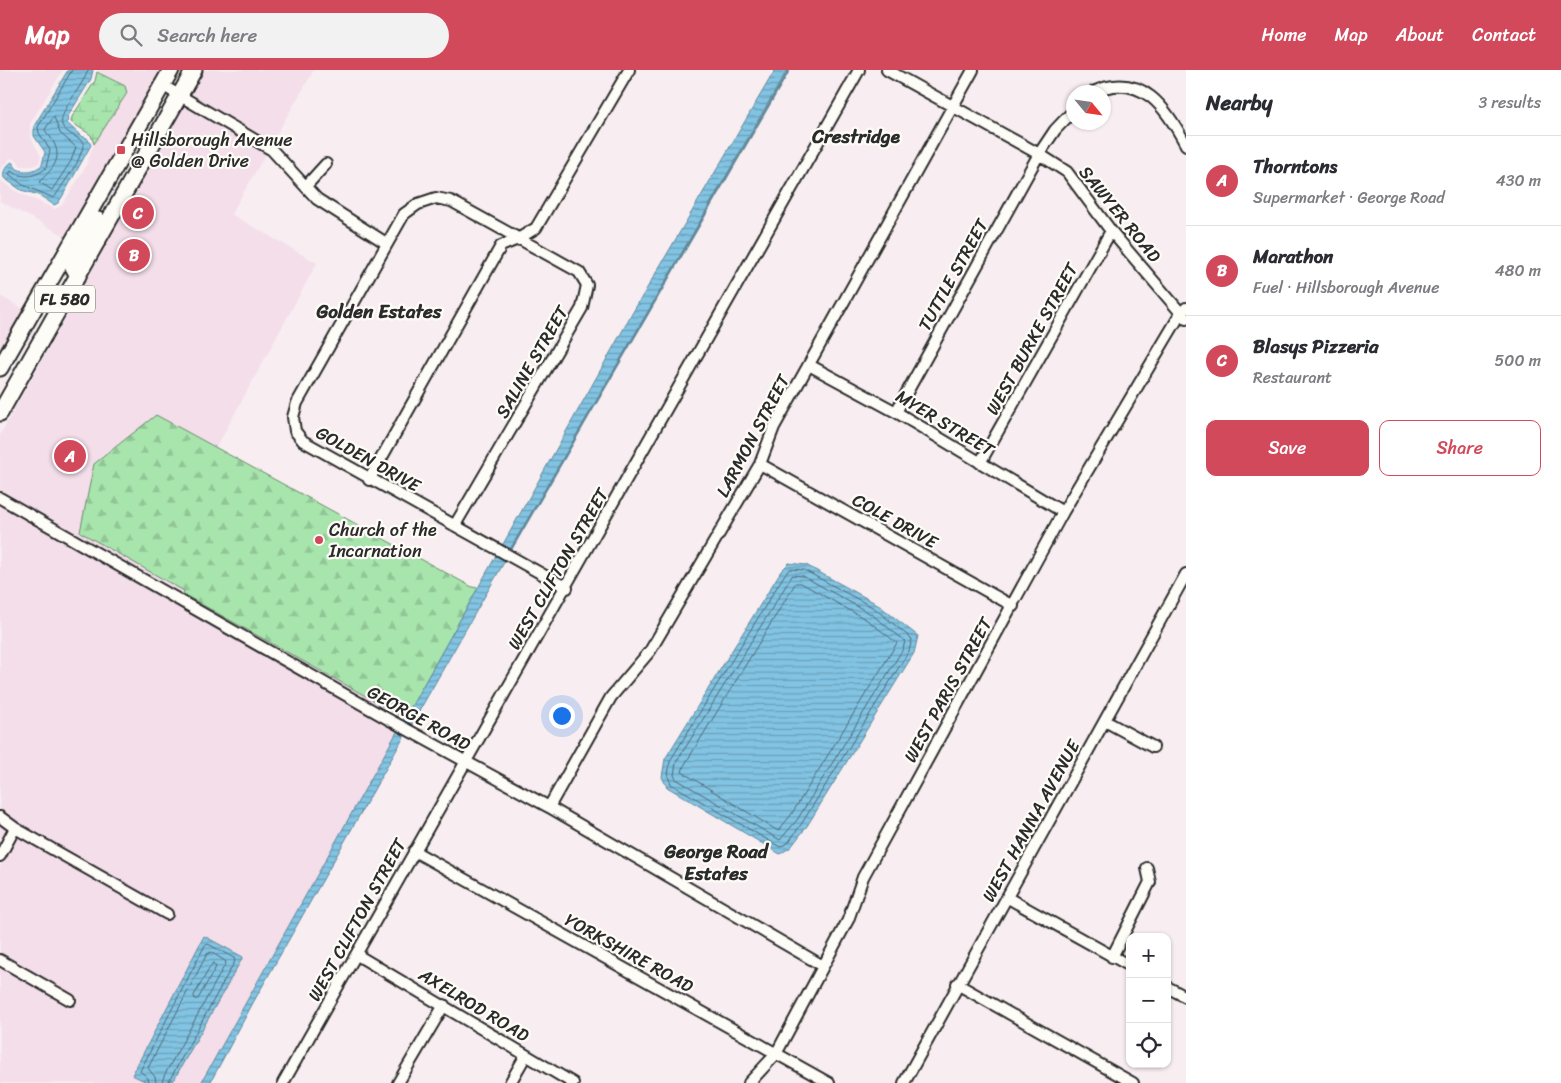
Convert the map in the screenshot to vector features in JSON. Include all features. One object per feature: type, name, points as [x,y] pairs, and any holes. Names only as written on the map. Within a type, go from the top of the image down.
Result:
[{"type":"main road","name":"FL 580","points":[[0,368],[171,70]]},
{"type":"main road","name":"FL 580","points":[[0,414],[194,70]]},
{"type":"main road","points":[[78,276],[72,265],[104,210],[105,186]]},
{"type":"street","points":[[369,480],[500,246],[518,239],[536,228],[629,70]]},
{"type":"street","name":"WEST CLIFTON STREET","points":[[283,1083],[357,955],[414,851],[567,588],[860,70]]},
{"type":"street","name":"SAWYER ROAD","points":[[887,70],[953,105],[1067,172],[1111,231],[1184,313]]},
{"type":"street","name":"LARMON STREET","points":[[549,808],[611,698],[650,652],[760,464],[774,427],[974,70]]},
{"type":"street","points":[[1104,85],[1111,80],[1125,78],[1141,82],[1153,90],[1161,100],[1186,145]]},
{"type":"street","points":[[162,85],[272,150],[317,199],[386,243]]},
{"type":"street","name":"TUTTLE STREET","points":[[896,412],[1039,154],[1055,130],[1066,118]]},
{"type":"street","points":[[306,186],[326,164]]},
{"type":"street","name":"SALINE STREET","points":[[386,243],[404,214],[418,204],[436,198],[451,201],[578,272],[587,285],[582,308],[455,525]]},
{"type":"street","name":"WEST BURKE STREET","points":[[980,463],[1111,231]]},
{"type":"street","name":"GOLDEN DRIVE","points":[[386,243],[297,403],[293,417],[295,431],[302,442],[567,588]]},
{"type":"street","name":"WEST PARIS STREET","points":[[748,1083],[776,1054],[848,920],[863,877],[1063,512],[1184,313]]},
{"type":"street","name":"MYER STREET","points":[[809,365],[896,412],[1063,512]]},
{"type":"street","name":"COLE DRIVE","points":[[760,464],[1013,606]]},
{"type":"street","name":"GEORGE ROAD","points":[[0,498],[426,741],[549,808],[822,966]]},
{"type":"street","name":"WEST HANNA AVENUE","points":[[904,1083],[957,984],[1008,898],[1186,574]]},
{"type":"street","points":[[1105,721],[1153,747]]},
{"type":"street","points":[[0,817],[15,828],[167,914]]},
{"type":"street","points":[[0,856],[15,828]]},
{"type":"street","name":"YORKSHIRE ROAD","points":[[414,851],[828,1083]]},
{"type":"street","points":[[1112,957],[1150,882],[1147,868]]},
{"type":"street","points":[[1008,898],[1126,964]]},
{"type":"street","name":"AXELROD ROAD","points":[[357,955],[573,1083]]},
{"type":"street","points":[[0,960],[70,1000]]},
{"type":"street","points":[[957,984],[1133,1083]]},
{"type":"street","points":[[1171,989],[1186,997]]},
{"type":"street","points":[[398,1083],[444,1005]]},
{"type":"street","points":[[510,1083],[526,1055]]},
{"type":"shaded area","points":[[0,70],[63,70],[30,124],[30,136],[41,156],[39,163],[33,166],[21,166],[17,160],[10,158],[0,170]]},
{"type":"shaded area","points":[[97,70],[160,70],[67,237],[0,201],[0,180],[15,191],[55,209],[62,205],[85,168],[94,144],[127,93],[125,86]]},
{"type":"shaded area","points":[[204,70],[314,70],[271,144],[190,96]]},
{"type":"shaded area","points":[[186,103],[267,152],[231,214],[317,263],[216,448],[156,416],[183,594],[405,718],[402,723],[0,493],[0,435]]},
{"type":"shaded area","points":[[0,296],[25,310],[0,351]]},
{"type":"shaded area","points":[[0,504],[398,730],[201,1083],[172,1083],[243,957],[204,936],[132,1075],[149,1083],[0,1083],[0,965],[72,1006],[76,999],[0,955],[0,867],[17,834],[169,920],[174,913],[0,812]]},
{"type":"shaded area","points":[[0,823],[9,829],[0,845]]},
{"type":"green space","points":[[97,72],[125,86],[127,93],[94,144],[91,135],[71,122],[72,117],[95,81]]},
{"type":"green space","points":[[156,415],[472,587],[478,588],[405,718],[183,594],[184,591],[80,532],[94,464]]},
{"type":"water","points":[[68,70],[93,70],[91,79],[68,116],[67,123],[81,136],[87,138],[91,145],[62,197],[54,205],[39,195],[21,190],[4,178],[4,171],[12,162],[17,169],[24,171],[36,169],[42,165],[45,152],[34,136],[34,126]]},
{"type":"water","points":[[775,70],[787,70],[510,551],[502,546],[633,312]]},
{"type":"water","points":[[497,554],[506,559],[410,727],[402,723]]},
{"type":"water","points":[[789,563],[806,565],[877,604],[918,636],[914,653],[807,826],[791,847],[780,854],[667,787],[662,777],[665,759],[781,571]]},
{"type":"water","points":[[398,730],[405,735],[254,1001],[210,1083],[201,1083]]},
{"type":"water","points":[[204,936],[243,957],[172,1083],[149,1083],[132,1075]]},
{"type":"waterway","points":[[510,551],[789,70]]},
{"type":"place","name":"Hillsborough Avenue @ Golden Drive","points":[[121,150]]},
{"type":"place","name":"Blasys Pizzeria","points":[[138,213]]},
{"type":"place","name":"Marathon","points":[[134,255]]},
{"type":"place","name":"Thorntons","points":[[70,456]]},
{"type":"place","name":"Church of the Incarnation","points":[[319,540]]},
{"type":"district","name":"Crestridge","points":[[856,136]]},
{"type":"district","name":"Golden Estates","points":[[379,311]]},
{"type":"district","name":"George Road Estates","points":[[716,862]]}]
